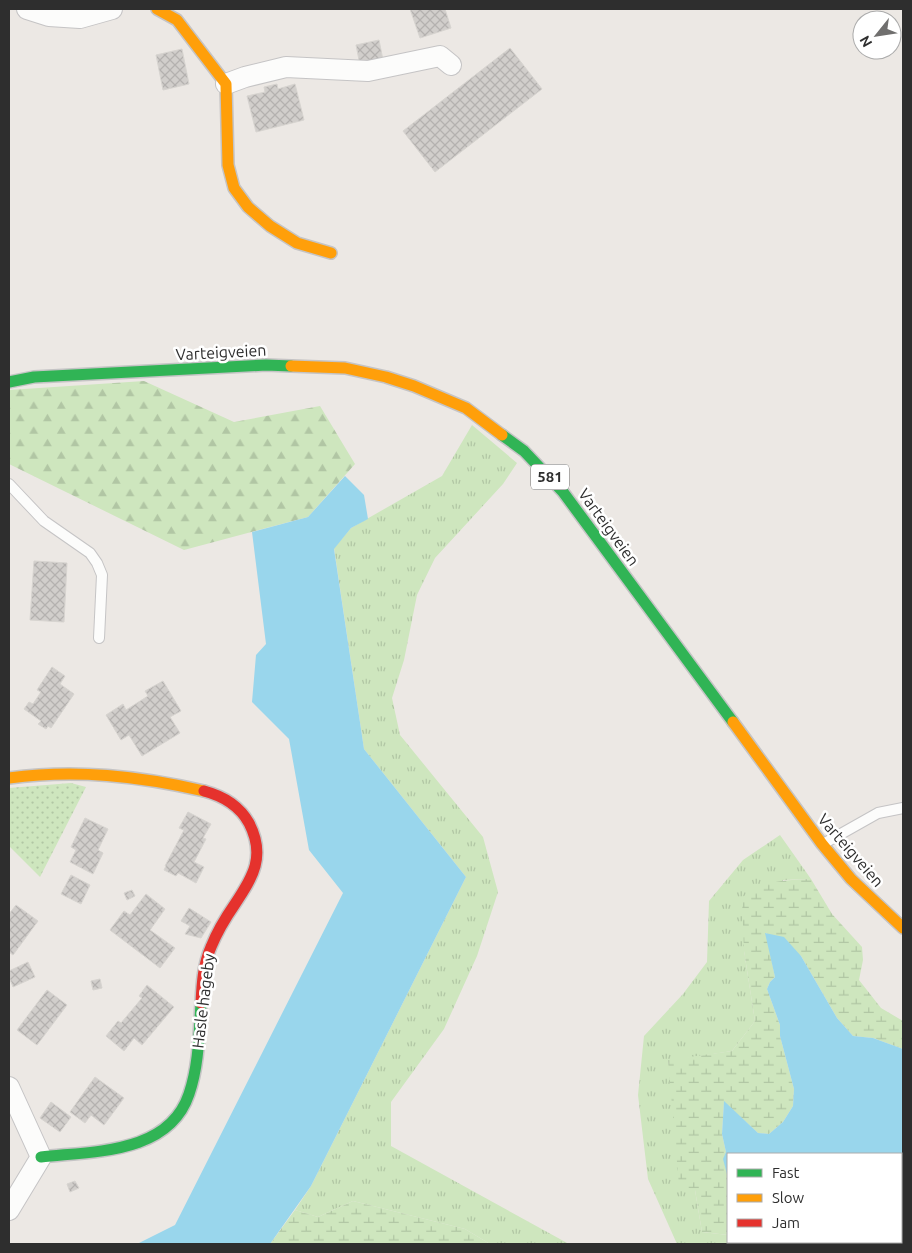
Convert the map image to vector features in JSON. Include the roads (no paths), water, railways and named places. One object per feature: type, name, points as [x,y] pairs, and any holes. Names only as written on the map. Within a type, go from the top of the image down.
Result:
[{"type":"main road","points":[[157,9],[177,20],[226,84],[228,165],[234,188],[248,207],[270,226],[297,243],[331,253]]},
{"type":"main road","name":"Varteigveien","points":[[9,382],[34,377],[266,365],[345,368],[405,383],[466,408],[524,450],[563,492],[822,844],[851,879],[903,928]]},
{"type":"main road","name":"Hasle hageby","points":[[9,778],[46,773],[85,772],[148,779],[211,793],[226,799],[246,817],[254,836],[257,857],[255,869],[247,888],[232,908],[210,947],[203,973],[193,1077],[186,1106],[179,1116],[170,1126],[141,1142],[122,1147],[41,1157]]},
{"type":"street","points":[[27,9],[49,16],[80,18],[112,9]]},
{"type":"street","points":[[226,84],[286,67],[368,71],[440,56],[452,65]]},
{"type":"street","points":[[9,1086],[41,1157],[9,1210]]},
{"type":"lane","points":[[9,484],[44,521],[90,553],[97,563],[102,575],[99,638]]},
{"type":"lane","points":[[822,844],[878,813],[903,808]]},
{"type":"water","points":[[345,476],[364,495],[368,519],[351,528],[334,549],[364,749],[466,877],[311,1186],[270,1244],[137,1244],[175,1225],[343,893],[309,850],[289,739],[252,702],[256,655],[266,644],[252,532],[308,517]]},
{"type":"water","points":[[765,933],[784,937],[801,956],[837,1018],[853,1036],[873,1038],[903,1049],[902,1160],[902,1153],[727,1153],[727,1174],[723,1159],[726,1152],[722,1134],[724,1101],[758,1133],[769,1134],[783,1122],[793,1106],[794,1089],[780,1036],[780,1025],[767,989],[775,977]]}]
